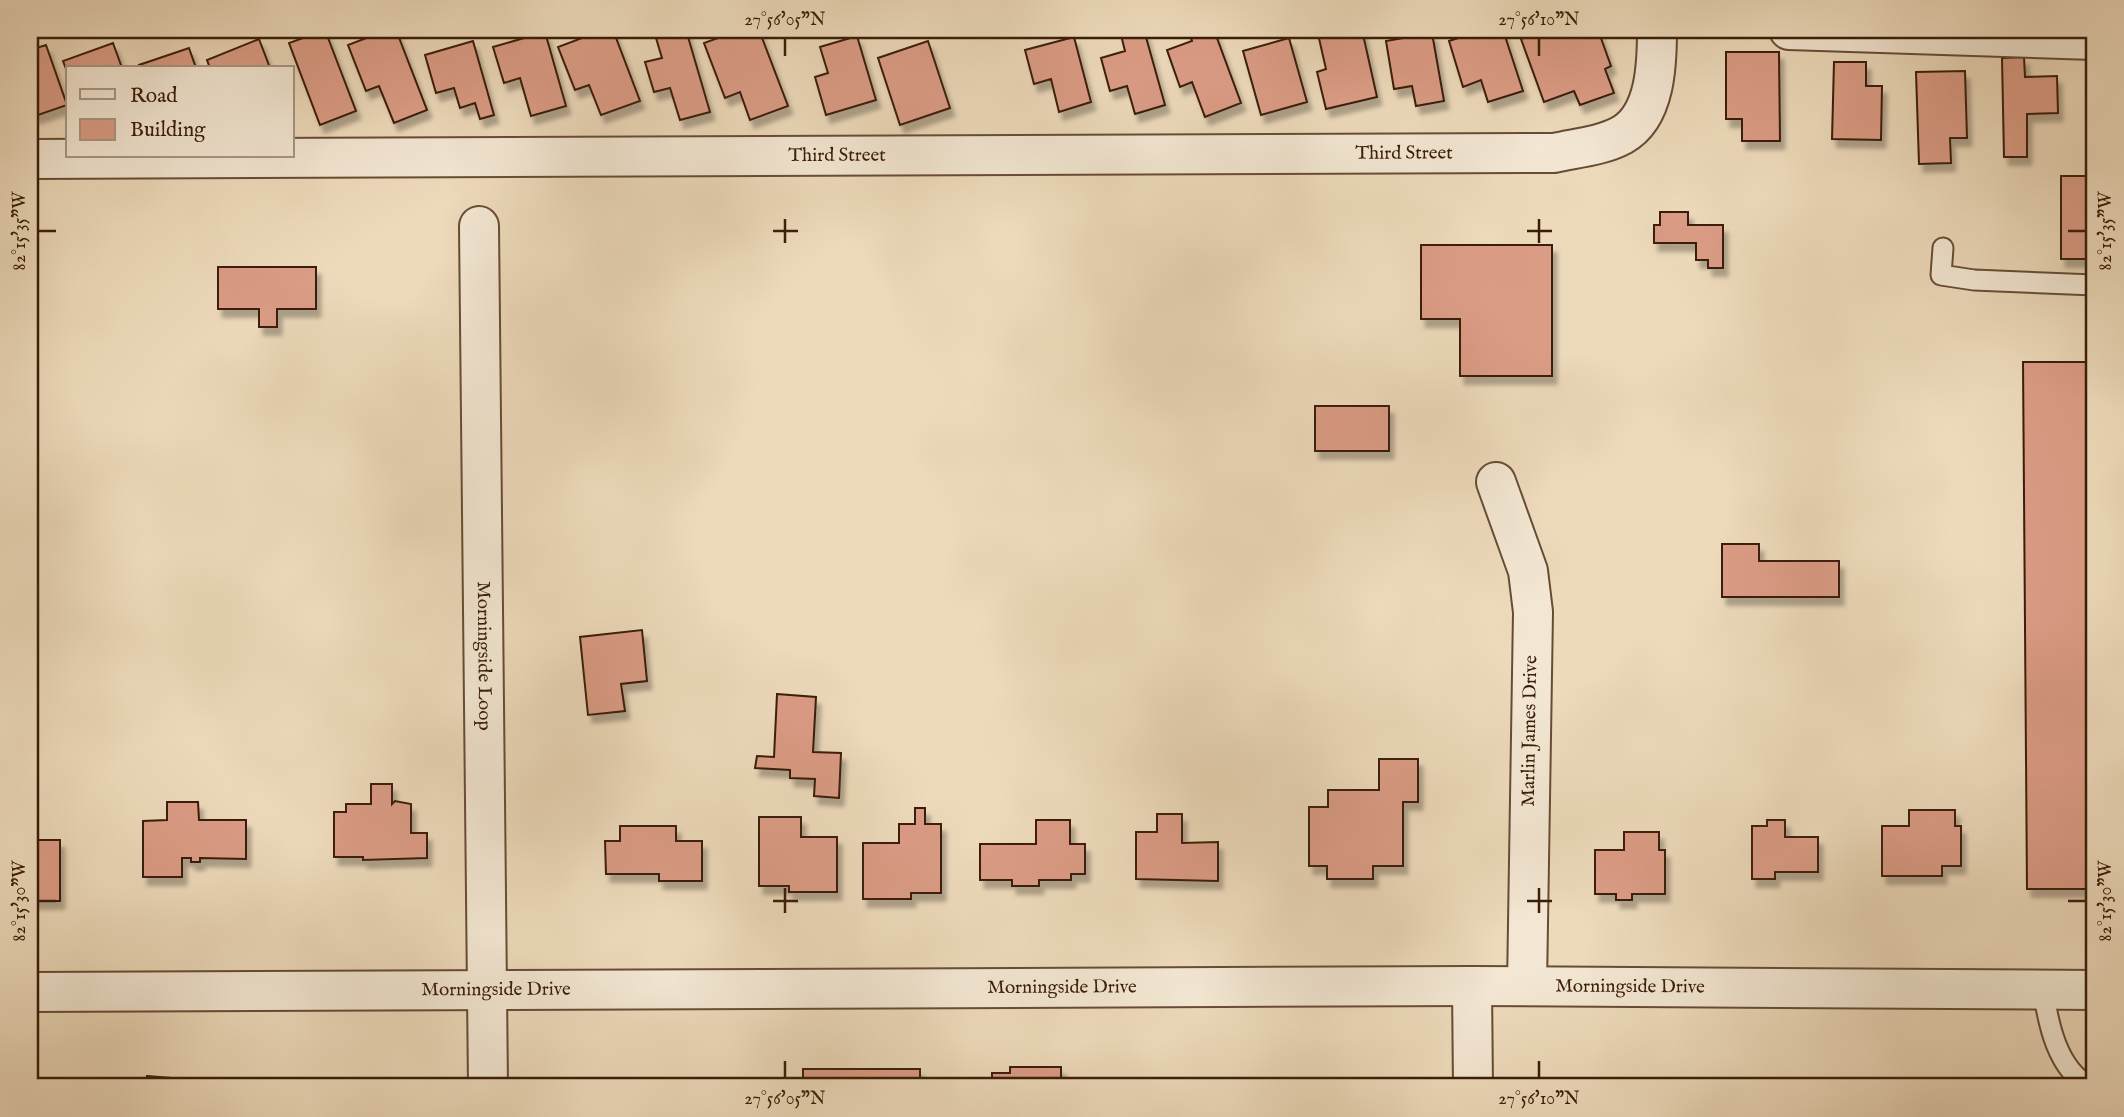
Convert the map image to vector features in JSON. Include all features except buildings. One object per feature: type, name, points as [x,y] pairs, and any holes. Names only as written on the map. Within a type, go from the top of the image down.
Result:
[{"type":"street","name":"Third Street","points":[[294,158],[1554,153],[1608,141],[1624,134],[1635,124],[1643,111],[1653,81],[1657,30]]},
{"type":"street","points":[[1789,30],[2094,40]]},
{"type":"street","name":"Third Street","points":[[30,159],[284,158]]},
{"type":"street","name":"Morningside Loop","points":[[479,226],[488,1087]]},
{"type":"street","name":"Marlin James Drive","points":[[1496,482],[1528,570],[1533,612],[1527,986]]},
{"type":"street","points":[[1472,986],[1473,1087]]},
{"type":"street","name":"Morningside Drive","points":[[30,992],[1472,986],[2094,990]]},
{"type":"lane","points":[[1943,248],[1941,275],[1988,281],[2094,285]]},
{"type":"lane","points":[[2043,989],[2054,1040],[2079,1082],[2091,1087]]}]
